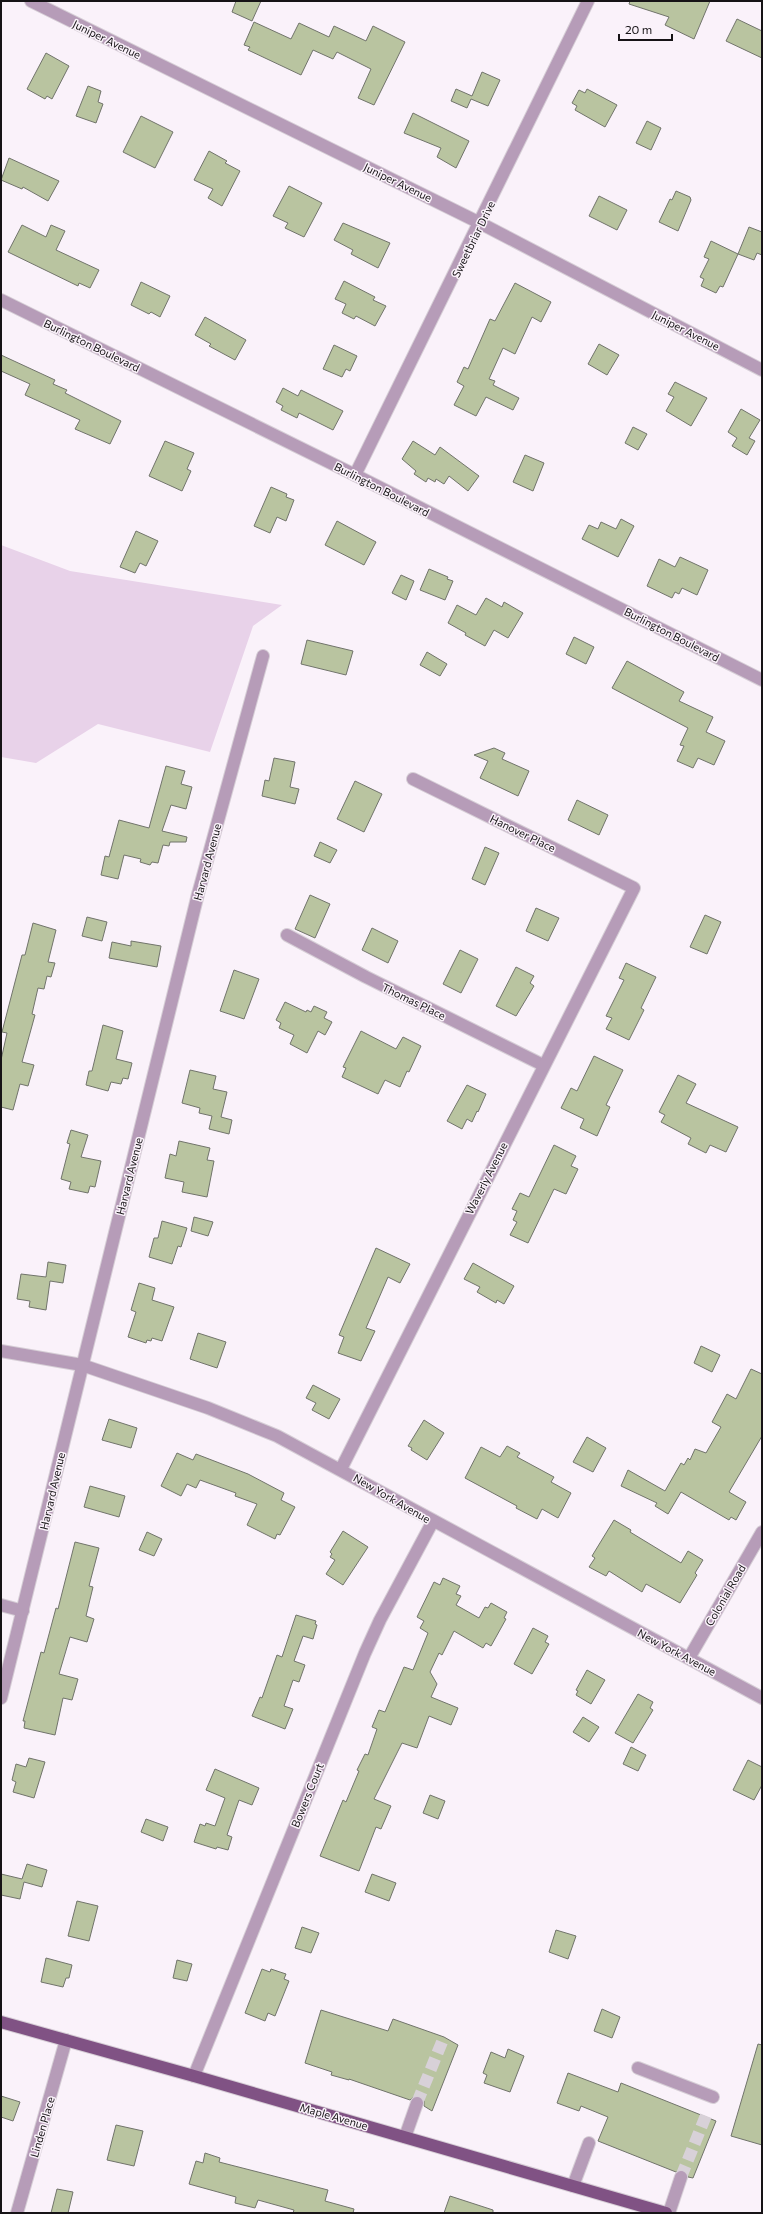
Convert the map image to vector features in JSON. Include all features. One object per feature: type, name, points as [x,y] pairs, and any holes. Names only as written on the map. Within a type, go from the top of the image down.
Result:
[{"type":"main road","name":"Maple Avenue","points":[[1,2022],[194,2076],[668,2213]]},
{"type":"street","name":"Juniper Avenue","points":[[30,1],[480,223],[762,370]]},
{"type":"street","name":"Sweetbriar Drive","points":[[356,475],[588,1]]},
{"type":"street","name":"Burlington Boulevard","points":[[1,300],[356,475],[762,680]]},
{"type":"street","name":"Harvard Avenue","points":[[1,1698],[198,894],[263,656]]},
{"type":"street","name":"Hanover Place","points":[[413,779],[634,888]]},
{"type":"street","name":"Waverly Avenue","points":[[341,1469],[634,888]]},
{"type":"street","name":"Thomas Place","points":[[287,935],[366,977],[543,1066]]},
{"type":"street","name":"New York Avenue","points":[[1,1351],[82,1365],[222,1414],[277,1436],[341,1469],[433,1521],[762,1698]]},
{"type":"street","name":"Bowers Court","points":[[194,2076],[365,1653],[380,1620],[433,1521]]},
{"type":"street","name":"Colonial Road","points":[[688,1658],[762,1532]]},
{"type":"street","points":[[1,1605],[23,1611]]},
{"type":"street","name":"Linden Place","points":[[17,2213],[66,2040]]},
{"type":"street","points":[[638,2068],[712,2097]]},
{"type":"street","points":[[405,2137],[417,2103]]},
{"type":"street","points":[[573,2186],[589,2143]]},
{"type":"street","points":[[668,2213],[681,2177]]},
{"type":"shaded area","points":[[1,545],[70,571],[282,605],[253,626],[210,752],[98,724],[36,763],[1,757]]},
{"type":"building","points":[[236,1],[261,1],[252,21],[232,12]]},
{"type":"building","points":[[630,1],[710,1],[694,39],[665,25],[669,17],[629,4]]},
{"type":"building","points":[[737,19],[762,31],[762,58],[726,41]]},
{"type":"building","points":[[254,22],[291,39],[299,23],[329,37],[334,26],[366,41],[373,26],[405,42],[374,105],[358,98],[371,69],[337,52],[333,59],[313,50],[301,75],[248,50],[250,47],[244,45]]},
{"type":"building","points":[[46,53],[69,66],[52,99],[47,96],[45,99],[27,89]]},
{"type":"building","points":[[482,72],[500,80],[488,106],[471,99],[467,108],[451,101],[456,89],[472,96]]},
{"type":"building","points":[[88,86],[101,91],[98,102],[103,104],[96,123],[76,116]]},
{"type":"building","points":[[587,89],[617,105],[605,127],[575,110],[577,106],[572,103],[579,90],[585,93]]},
{"type":"building","points":[[413,113],[469,141],[456,168],[437,157],[441,148],[404,133]]},
{"type":"building","points":[[141,116],[173,132],[155,168],[123,152]]},
{"type":"building","points":[[647,121],[661,128],[651,150],[636,143]]},
{"type":"building","points":[[209,151],[227,161],[225,163],[240,171],[222,206],[208,198],[213,189],[194,180]]},
{"type":"building","points":[[9,158],[59,181],[48,201],[23,187],[22,189],[1,180]]},
{"type":"building","points":[[289,186],[322,203],[304,237],[285,228],[288,223],[273,216]]},
{"type":"building","points":[[676,191],[690,197],[691,200],[678,231],[659,222],[670,199],[672,200]]},
{"type":"building","points":[[599,196],[627,210],[617,230],[589,216]]},
{"type":"building","points":[[343,223],[390,243],[378,268],[351,254],[353,250],[334,240]]},
{"type":"building","points":[[22,225],[46,237],[51,225],[65,231],[56,250],[99,270],[90,288],[79,283],[78,286],[8,252]]},
{"type":"building","points":[[749,227],[762,232],[762,255],[757,253],[754,260],[738,254]]},
{"type":"building","points":[[711,241],[738,254],[723,287],[720,286],[716,293],[701,286],[704,279],[700,277],[709,259],[704,257]]},
{"type":"building","points":[[344,281],[375,297],[373,300],[386,306],[375,326],[356,316],[354,319],[342,313],[346,304],[335,299]]},
{"type":"building","points":[[141,282],[170,296],[160,317],[151,312],[149,314],[131,305]]},
{"type":"building","points":[[515,283],[551,302],[541,322],[532,317],[515,354],[503,348],[489,379],[495,381],[493,385],[519,398],[513,410],[486,397],[476,416],[454,405],[464,386],[457,382],[464,367],[468,369],[490,319],[495,321]]},
{"type":"building","points":[[205,317],[246,340],[235,360],[209,346],[211,344],[195,335]]},
{"type":"building","points":[[599,344],[619,355],[607,375],[588,364]]},
{"type":"building","points":[[334,345],[357,356],[350,371],[346,369],[342,377],[323,369]]},
{"type":"building","points":[[1,355],[55,380],[53,384],[67,390],[65,393],[121,421],[110,444],[75,429],[80,420],[25,395],[30,384],[1,371]]},
{"type":"building","points":[[675,382],[707,398],[691,426],[666,411],[674,397],[668,394]]},
{"type":"building","points":[[283,388],[298,396],[301,390],[343,411],[333,430],[299,413],[297,418],[281,410],[283,406],[276,402]]},
{"type":"building","points":[[741,409],[760,420],[749,438],[755,441],[747,455],[732,446],[737,438],[728,432]]},
{"type":"building","points":[[633,427],[647,434],[638,450],[625,443]]},
{"type":"building","points":[[165,441],[194,453],[187,469],[191,471],[182,491],[149,476]]},
{"type":"building","points":[[413,441],[435,455],[440,447],[479,476],[468,491],[449,476],[444,484],[436,479],[435,482],[428,478],[426,482],[414,474],[416,471],[402,459]]},
{"type":"building","points":[[525,455],[544,463],[533,491],[513,482]]},
{"type":"building","points":[[271,487],[287,494],[286,497],[294,500],[286,521],[277,517],[270,533],[254,526]]},
{"type":"building","points":[[621,519],[634,526],[618,557],[582,539],[589,525],[598,529],[601,522],[616,529]]},
{"type":"building","points":[[337,521],[376,542],[364,565],[325,545]]},
{"type":"building","points":[[136,531],[158,541],[146,566],[140,563],[135,573],[120,567]]},
{"type":"building","points":[[680,557],[708,570],[697,595],[682,588],[679,594],[675,592],[672,598],[647,586],[659,559],[675,567]]},
{"type":"building","points":[[429,569],[448,577],[447,579],[453,581],[445,600],[420,590]]},
{"type":"building","points":[[401,575],[414,581],[406,600],[392,593]]},
{"type":"building","points":[[486,598],[502,607],[504,602],[523,613],[508,638],[494,630],[485,646],[465,635],[466,633],[448,623],[457,605],[476,615]]},
{"type":"building","points":[[574,637],[594,647],[586,664],[566,654]]},
{"type":"building","points":[[307,640],[353,651],[346,675],[301,664]]},
{"type":"building","points":[[427,652],[447,664],[440,676],[420,665]]},
{"type":"building","points":[[627,661],[684,692],[679,701],[713,717],[706,732],[725,741],[714,765],[698,758],[693,768],[677,761],[684,746],[680,745],[688,728],[612,688]]},
{"type":"building","points":[[494,748],[505,753],[502,759],[529,771],[518,796],[480,778],[488,761],[474,755]]},
{"type":"building","points":[[274,758],[295,762],[290,787],[299,789],[295,804],[262,796],[265,780],[269,781]]},
{"type":"building","points":[[166,766],[185,771],[181,784],[192,787],[186,809],[171,805],[162,831],[187,837],[186,842],[170,842],[169,846],[163,845],[158,863],[152,862],[150,865],[140,862],[141,859],[124,855],[118,879],[101,875],[105,856],[109,857],[119,820],[149,828]]},
{"type":"building","points":[[355,781],[382,794],[364,832],[337,819]]},
{"type":"building","points":[[577,800],[608,815],[599,835],[568,820]]},
{"type":"building","points":[[320,842],[337,850],[330,863],[314,856]]},
{"type":"building","points":[[485,847],[499,853],[485,885],[472,879]]},
{"type":"building","points":[[310,895],[330,904],[315,938],[295,929]]},
{"type":"building","points":[[536,908],[559,918],[548,941],[526,931]]},
{"type":"building","points":[[705,915],[721,922],[707,954],[690,947]]},
{"type":"building","points":[[87,917],[107,922],[102,941],[82,936]]},
{"type":"building","points":[[33,923],[56,930],[48,962],[55,963],[51,977],[47,976],[44,989],[38,988],[32,1014],[35,1015],[22,1062],[34,1065],[28,1086],[20,1084],[13,1110],[1,1107],[1,1060],[7,1033],[2,1032],[22,955],[25,955]]},
{"type":"building","points":[[372,928],[398,941],[388,963],[362,950]]},
{"type":"building","points":[[131,941],[161,946],[157,967],[109,958],[112,942],[131,946]]},
{"type":"building","points":[[460,950],[478,959],[461,993],[443,984]]},
{"type":"building","points":[[626,963],[656,977],[641,1008],[644,1010],[629,1040],[606,1029],[612,1018],[606,1016],[624,980],[619,978]]},
{"type":"building","points":[[516,967],[534,976],[530,983],[534,986],[516,1016],[496,1006]]},
{"type":"building","points":[[234,970],[259,979],[244,1019],[220,1011]]},
{"type":"building","points":[[285,1002],[306,1012],[307,1010],[311,1012],[314,1006],[327,1012],[324,1018],[332,1022],[325,1035],[318,1031],[307,1053],[290,1044],[294,1035],[279,1028],[281,1023],[276,1020]]},
{"type":"building","points":[[103,1025],[123,1031],[116,1059],[132,1063],[128,1079],[123,1078],[121,1084],[111,1082],[108,1091],[86,1085],[89,1071],[92,1071]]},
{"type":"building","points":[[361,1031],[396,1049],[403,1037],[421,1046],[400,1087],[385,1080],[378,1094],[342,1077],[346,1068],[343,1067]]},
{"type":"building","points":[[594,1056],[623,1070],[606,1105],[610,1107],[597,1136],[580,1128],[584,1119],[561,1108],[571,1088],[577,1091]]},
{"type":"building","points":[[190,1070],[216,1076],[213,1089],[227,1092],[221,1117],[232,1120],[229,1134],[209,1129],[212,1116],[199,1113],[200,1108],[182,1103]]},
{"type":"building","points":[[678,1075],[696,1084],[686,1103],[738,1127],[726,1152],[710,1145],[706,1153],[688,1144],[691,1138],[661,1122],[665,1115],[659,1112]]},
{"type":"building","points":[[467,1085],[486,1094],[472,1122],[467,1119],[462,1129],[447,1121]]},
{"type":"building","points":[[71,1130],[88,1135],[81,1157],[101,1161],[95,1187],[90,1186],[88,1193],[69,1189],[71,1182],[61,1179],[70,1144],[67,1143]]},
{"type":"building","points":[[179,1141],[210,1148],[207,1160],[214,1161],[207,1197],[182,1192],[184,1182],[165,1178],[170,1154],[176,1156]]},
{"type":"building","points":[[554,1145],[576,1156],[571,1166],[578,1169],[566,1194],[554,1189],[528,1243],[510,1235],[517,1222],[513,1220],[517,1211],[512,1209],[520,1193],[529,1197]]},
{"type":"building","points":[[194,1217],[213,1222],[208,1236],[191,1231]]},
{"type":"building","points":[[162,1221],[187,1228],[181,1247],[178,1246],[172,1264],[149,1257],[154,1238],[158,1238]]},
{"type":"building","points":[[376,1248],[410,1264],[400,1283],[388,1277],[366,1328],[375,1331],[361,1361],[338,1353],[344,1337],[339,1335]]},
{"type":"building","points":[[48,1262],[66,1265],[63,1283],[50,1281],[46,1310],[29,1307],[30,1301],[17,1299],[21,1274],[46,1277]]},
{"type":"building","points":[[473,1263],[514,1286],[504,1304],[497,1300],[496,1303],[477,1292],[480,1287],[464,1279]]},
{"type":"building","points":[[139,1283],[155,1288],[152,1300],[174,1307],[162,1341],[152,1338],[151,1341],[147,1340],[146,1343],[128,1337],[136,1312],[131,1310]]},
{"type":"building","points":[[198,1333],[226,1342],[217,1368],[190,1359]]},
{"type":"building","points":[[701,1346],[720,1355],[712,1372],[694,1363]]},
{"type":"building","points":[[751,1369],[762,1374],[762,1436],[729,1492],[746,1502],[736,1520],[731,1517],[729,1520],[681,1492],[668,1514],[655,1506],[657,1503],[621,1486],[628,1470],[665,1491],[681,1463],[684,1465],[688,1458],[690,1460],[695,1449],[706,1453],[721,1427],[712,1422],[727,1394],[736,1399]]},
{"type":"building","points":[[313,1385],[340,1399],[329,1419],[312,1410],[316,1403],[306,1398]]},
{"type":"building","points":[[109,1419],[137,1428],[131,1448],[102,1440]]},
{"type":"building","points":[[424,1420],[444,1433],[427,1460],[411,1450],[412,1448],[408,1446]]},
{"type":"building","points":[[587,1437],[606,1448],[593,1472],[573,1462]]},
{"type":"building","points":[[507,1446],[520,1453],[517,1457],[554,1477],[551,1482],[571,1493],[558,1518],[542,1509],[537,1519],[516,1508],[517,1506],[465,1478],[481,1447],[500,1457]]},
{"type":"building","points":[[177,1453],[193,1460],[196,1454],[248,1474],[284,1493],[281,1500],[295,1507],[280,1535],[277,1534],[275,1539],[247,1525],[257,1504],[235,1496],[236,1493],[200,1480],[196,1488],[187,1484],[181,1496],[161,1486]]},
{"type":"building","points":[[90,1486],[125,1496],[119,1517],[84,1507]]},
{"type":"building","points":[[614,1520],[631,1530],[630,1532],[681,1563],[688,1551],[703,1560],[695,1573],[697,1575],[680,1603],[646,1584],[642,1592],[609,1571],[606,1576],[589,1567],[595,1558],[592,1556]]},
{"type":"building","points":[[343,1531],[368,1547],[343,1585],[326,1574],[335,1560],[330,1557],[332,1554],[330,1552]]},
{"type":"building","points":[[147,1532],[162,1539],[154,1556],[139,1550]]},
{"type":"building","points":[[75,1542],[99,1548],[89,1586],[93,1587],[86,1616],[94,1619],[87,1642],[70,1637],[59,1674],[78,1679],[72,1700],[63,1698],[55,1735],[24,1728],[25,1721],[23,1721],[41,1652],[44,1653],[56,1608],[58,1609]]},
{"type":"building","points":[[443,1578],[460,1586],[456,1594],[461,1596],[456,1605],[479,1618],[485,1607],[488,1608],[491,1603],[507,1612],[504,1618],[506,1619],[491,1646],[486,1643],[483,1648],[454,1631],[442,1655],[439,1653],[430,1672],[437,1684],[431,1697],[458,1708],[451,1725],[429,1716],[417,1748],[402,1743],[374,1799],[391,1806],[381,1829],[376,1827],[359,1871],[320,1856],[343,1800],[346,1802],[359,1771],[357,1770],[365,1754],[368,1755],[377,1729],[372,1727],[379,1710],[385,1712],[404,1667],[413,1670],[428,1633],[420,1628],[424,1621],[417,1617],[434,1582],[440,1585]]},
{"type":"building","points":[[296,1615],[316,1621],[315,1624],[317,1625],[313,1639],[303,1636],[294,1661],[305,1665],[299,1682],[293,1680],[284,1706],[293,1709],[285,1729],[252,1716],[260,1697],[262,1698],[277,1655],[282,1657]]},
{"type":"building","points":[[533,1628],[548,1636],[545,1642],[549,1644],[532,1674],[514,1664]]},
{"type":"building","points":[[587,1670],[605,1680],[591,1704],[576,1695],[578,1691],[576,1690]]},
{"type":"building","points":[[638,1694],[653,1702],[650,1708],[653,1710],[633,1743],[615,1733]]},
{"type":"building","points":[[583,1717],[599,1727],[589,1742],[573,1732]]},
{"type":"building","points":[[631,1747],[646,1755],[638,1771],[623,1764]]},
{"type":"building","points":[[29,1758],[45,1762],[34,1798],[13,1792],[16,1782],[12,1780],[16,1764],[26,1767]]},
{"type":"building","points":[[748,1760],[762,1767],[762,1785],[754,1800],[733,1790]]},
{"type":"building","points":[[215,1769],[259,1788],[252,1805],[239,1800],[227,1835],[232,1837],[228,1850],[217,1847],[216,1849],[194,1842],[200,1824],[205,1826],[206,1823],[215,1826],[225,1798],[206,1790]]},
{"type":"building","points":[[430,1795],[445,1801],[438,1819],[423,1813]]},
{"type":"building","points":[[146,1819],[168,1827],[163,1841],[141,1832]]},
{"type":"building","points":[[27,1864],[47,1870],[42,1887],[24,1882],[20,1899],[1,1895],[1,1874],[22,1879]]},
{"type":"building","points":[[372,1874],[396,1883],[389,1901],[365,1892]]},
{"type":"building","points":[[77,1901],[98,1906],[89,1941],[68,1936]]},
{"type":"building","points":[[302,1927],[319,1933],[311,1953],[295,1948]]},
{"type":"building","points":[[556,1930],[576,1936],[568,1959],[549,1952]]},
{"type":"building","points":[[46,1958],[72,1965],[69,1978],[66,1978],[63,1987],[41,1982]]},
{"type":"building","points":[[177,1960],[192,1964],[187,1981],[173,1978]]},
{"type":"building","points":[[262,1969],[270,1972],[271,1969],[286,1974],[284,1979],[289,1981],[275,2016],[268,2013],[265,2021],[245,2013]]},
{"type":"building","points":[[602,2009],[620,2017],[612,2038],[594,2031]]},
{"type":"building","points":[[321,2010],[388,2031],[393,2019],[444,2037],[458,2045],[432,2111],[424,2106],[424,2101],[420,2096],[415,2096],[410,2100],[349,2079],[331,2075],[332,2072],[305,2063]]},
{"type":"building","points":[[758,2044],[762,2045],[762,2145],[731,2136]]},
{"type":"building","points":[[508,2049],[524,2056],[510,2092],[484,2083],[487,2075],[483,2073],[491,2052],[505,2058]]},
{"type":"building","points":[[568,2073],[618,2092],[621,2083],[716,2121],[693,2178],[688,2177],[684,2170],[676,2172],[598,2141],[608,2117],[581,2106],[579,2111],[557,2103]]},
{"type":"building","points":[[1,2096],[20,2102],[13,2121],[1,2117]]},
{"type":"building","points":[[116,2125],[143,2131],[134,2166],[107,2160]]},
{"type":"building","points":[[205,2153],[220,2158],[219,2162],[328,2190],[325,2201],[354,2209],[353,2213],[293,2213],[294,2210],[258,2200],[255,2208],[235,2203],[236,2197],[189,2184],[196,2161],[203,2163]]},
{"type":"building","points":[[57,2189],[73,2192],[68,2213],[51,2213]]},
{"type":"building","points":[[450,2196],[493,2210],[493,2213],[444,2213]]},
{"type":"tunnel","points":[[417,2103],[444,2037]]},
{"type":"tunnel","points":[[681,2177],[707,2113]]}]
